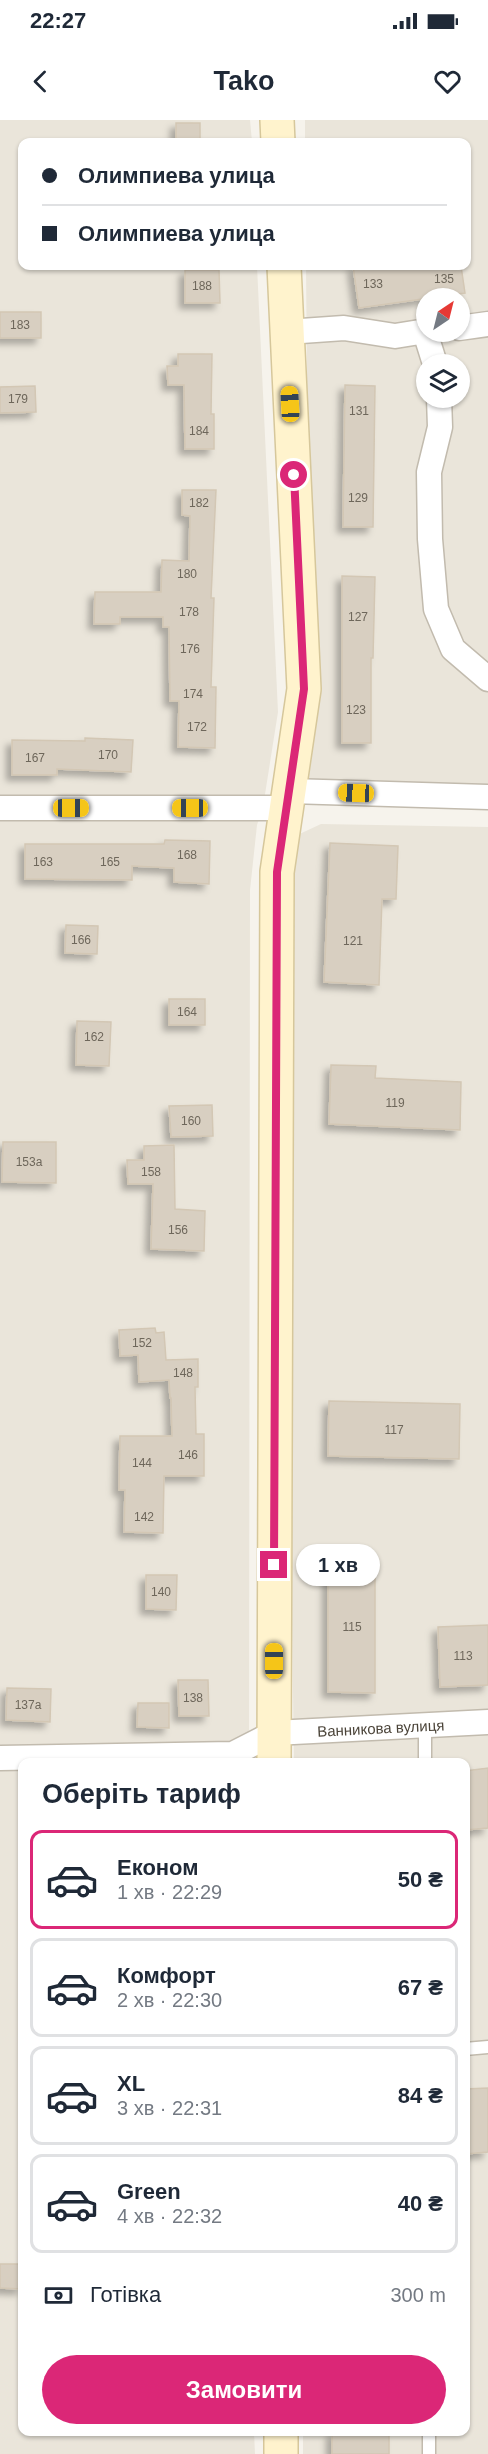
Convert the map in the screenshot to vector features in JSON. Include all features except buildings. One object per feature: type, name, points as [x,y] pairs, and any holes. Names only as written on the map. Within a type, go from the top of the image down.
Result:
[{"type":"main road","points":[[277,120],[278,138]]},
{"type":"main road","points":[[274,1748],[277,884],[304,689],[284,270]]},
{"type":"main road","points":[[281,2436],[281,2454]]},
{"type":"street","points":[[470,326],[488,324]]},
{"type":"street","points":[[287,332],[344,328],[395,336],[416,333]]},
{"type":"street","points":[[439,408],[440,427],[429,472],[429,538],[436,609],[453,649],[488,679]]},
{"type":"street","points":[[0,808],[287,799],[488,797]]},
{"type":"street","name":"Ванникова вулиця","points":[[274,1748],[425,1725],[488,1722]]},
{"type":"street","points":[[0,1758],[233,1754],[274,1748]]},
{"type":"lane","points":[[425,1725],[425,1758]]},
{"type":"lane","points":[[470,2049],[488,2047]]},
{"type":"lane","points":[[429,2436],[429,2454]]},
{"type":"shaded area","points":[[0,120],[250,120],[252,138],[18,138],[18,270],[257,270],[278,712],[263,807],[257,825],[250,890],[249,1758],[18,1758],[18,2436],[254,2436],[255,2454],[0,2454]]},
{"type":"shaded area","points":[[305,120],[488,120],[488,791],[306,792],[310,714],[306,270],[471,270],[471,138],[305,138]]},
{"type":"shaded area","points":[[321,824],[488,827],[488,2454],[303,2454],[303,2436],[470,2436],[470,1758],[294,1758],[282,892],[291,838]]},
{"type":"route","points":[[274,1565],[277,872],[304,689],[294,475]]}]
